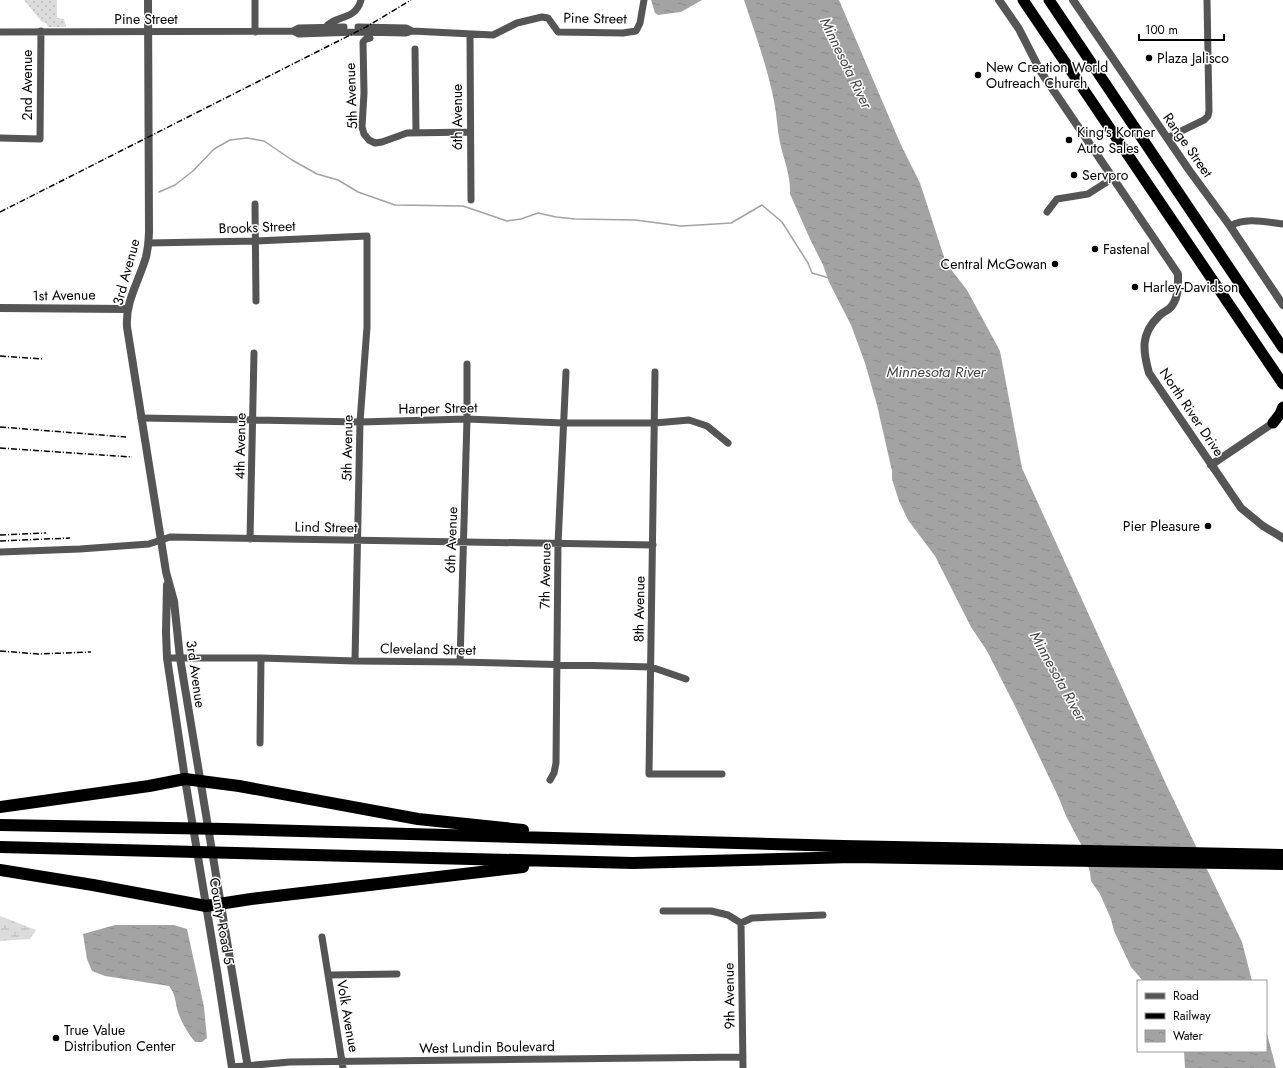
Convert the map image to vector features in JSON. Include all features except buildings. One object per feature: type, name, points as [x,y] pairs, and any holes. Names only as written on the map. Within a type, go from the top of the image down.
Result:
[{"type":"highway","points":[[1023,0],[1282,385]]},
{"type":"highway","points":[[1049,0],[1283,348]]},
{"type":"highway","points":[[1278,422],[1283,406]]},
{"type":"highway","points":[[0,807],[149,786],[185,779],[239,786],[418,819],[547,833],[590,840]]},
{"type":"highway","points":[[0,825],[225,829],[1008,854],[1278,861]]},
{"type":"highway","points":[[0,847],[633,863]]},
{"type":"highway","points":[[0,870],[93,885],[206,906],[251,899],[519,868],[633,863],[1008,854]]},
{"type":"street","name":"3rd Avenue","points":[[148,0],[148,243],[146,257],[134,287],[128,309],[127,322],[166,572],[174,601],[180,658],[200,781]]},
{"type":"street","points":[[255,0],[255,32]]},
{"type":"street","points":[[324,28],[327,24],[350,15],[359,7],[361,0]]},
{"type":"street","name":"Pine Street","points":[[0,32],[255,32],[293,31],[299,28],[406,28],[412,30],[470,35],[493,35],[517,23],[542,17],[548,18],[558,32],[630,32],[636,31],[640,23],[644,0]]},
{"type":"street","name":"North River Drive","points":[[999,0],[1019,29],[1041,72],[1178,274],[1178,291],[1171,307],[1159,316],[1149,328],[1145,339],[1144,355],[1149,373],[1241,508],[1263,526],[1283,538]]},
{"type":"street","name":"Range Street","points":[[1073,0],[1283,305]]},
{"type":"street","points":[[1167,138],[1204,120],[1208,116],[1207,0]]},
{"type":"street","name":"Pine Street","points":[[293,31],[299,34],[357,32],[406,33],[412,30]]},
{"type":"street","name":"2nd Avenue","points":[[0,138],[40,139],[41,31]]},
{"type":"street","name":"6th Avenue","points":[[470,35],[471,200]]},
{"type":"street","name":"5th Avenue","points":[[370,38],[363,42],[364,93],[362,126],[364,134],[368,140],[375,143],[382,142],[408,133],[470,132]]},
{"type":"street","points":[[415,49],[416,133]]},
{"type":"street","points":[[1047,212],[1057,199],[1088,194],[1113,178]]},
{"type":"street","points":[[255,204],[256,301]]},
{"type":"street","points":[[1230,226],[1237,222],[1246,221],[1283,224]]},
{"type":"street","name":"Brooks Street","points":[[148,243],[256,241],[367,236]]},
{"type":"street","name":"5th Avenue","points":[[355,661],[360,422],[367,327],[367,236]]},
{"type":"street","name":"1st Avenue","points":[[0,308],[128,309]]},
{"type":"street","name":"4th Avenue","points":[[250,539],[254,419],[254,353]]},
{"type":"street","name":"6th Avenue","points":[[460,662],[467,420],[467,364]]},
{"type":"street","name":"7th Avenue","points":[[550,780],[554,773],[556,763],[558,544],[566,372]]},
{"type":"street","name":"8th Avenue","points":[[655,372],[649,774],[722,774]]},
{"type":"street","name":"Harper Street","points":[[142,418],[360,422],[467,420],[563,423],[655,423],[689,420],[708,426],[728,443]]},
{"type":"street","points":[[1211,465],[1278,422]]},
{"type":"street","name":"Lind Street","points":[[0,552],[149,544],[170,537],[653,545]]},
{"type":"street","name":"3rd Avenue","points":[[166,572],[167,658],[185,779]]},
{"type":"street","name":"Cleveland Street","points":[[167,658],[261,658],[651,667],[686,679]]},
{"type":"street","points":[[260,743],[261,658]]},
{"type":"street","name":"County Road 5","points":[[185,779],[232,1068]]},
{"type":"street","name":"County Road 5","points":[[200,781],[247,1067]]},
{"type":"street","points":[[663,911],[711,911],[728,915],[741,923],[752,918],[823,915]]},
{"type":"street","name":"9th Avenue","points":[[741,923],[743,1068]]},
{"type":"street","name":"Volk Avenue","points":[[322,937],[343,1065]]},
{"type":"street","name":"Volk Avenue","points":[[328,975],[397,974]]},
{"type":"street","name":"West Lundin Boulevard","points":[[232,1068],[290,1062],[343,1065],[743,1058]]},
{"type":"green space","points":[[24,0],[57,0],[57,18],[64,19],[66,26],[48,27]]},
{"type":"green space","points":[[0,916],[36,930],[30,939],[0,941]]},
{"type":"water","points":[[651,0],[702,0],[681,12],[658,15],[655,13]]},
{"type":"water","name":"Minnesota River","points":[[744,0],[839,0],[901,145],[920,183],[946,263],[967,290],[1000,351],[1022,468],[1165,782],[1242,942],[1252,980],[1142,980],[1131,967],[1114,931],[1111,919],[1100,894],[1091,881],[1084,850],[1066,816],[1015,706],[987,651],[971,627],[935,556],[908,520],[899,501],[892,479],[892,471],[877,405],[865,363],[851,325],[829,282],[823,265],[790,194],[788,175],[778,132],[775,106],[768,75]]},
{"type":"water","points":[[115,925],[174,925],[187,929],[204,1007],[207,1038],[202,1042],[195,1042],[184,1027],[177,1009],[174,994],[169,986],[105,976],[92,971],[87,959],[83,934]]},
{"type":"water","points":[[1267,1034],[1276,1068],[1185,1068],[1184,1052],[1267,1052]]},
{"type":"waterway","points":[[159,192],[175,185],[194,170],[214,149],[230,140],[247,138],[264,141],[292,160],[317,174],[338,180],[358,192],[395,205],[463,206],[507,221],[521,219],[538,213],[575,219],[635,220],[681,226],[731,223],[762,205],[782,222],[808,263],[812,273],[829,278]]},
{"type":"railway","points":[[0,212],[366,27],[411,0]]},
{"type":"railway","points":[[0,356],[43,359]]},
{"type":"railway","points":[[0,427],[126,437]]},
{"type":"railway","points":[[0,448],[132,457]]},
{"type":"railway","points":[[0,535],[46,533]]},
{"type":"railway","points":[[0,541],[70,538]]},
{"type":"railway","points":[[0,651],[38,654],[91,652]]},
{"type":"place","name":"Plaza Jalisco","points":[[1149,58]]},
{"type":"place","name":"New Creation World Outreach Church","points":[[978,75]]},
{"type":"place","name":"King's Korner Auto Sales","points":[[1069,140]]},
{"type":"place","name":"Servpro","points":[[1074,175]]},
{"type":"place","name":"Fastenal","points":[[1095,249]]},
{"type":"place","name":"Central McGowan","points":[[1055,264]]},
{"type":"place","name":"Harley-Davidson","points":[[1135,287]]},
{"type":"place","name":"Pier Pleasure","points":[[1208,526]]},
{"type":"place","name":"True Value Distribution Center","points":[[56,1038]]}]
